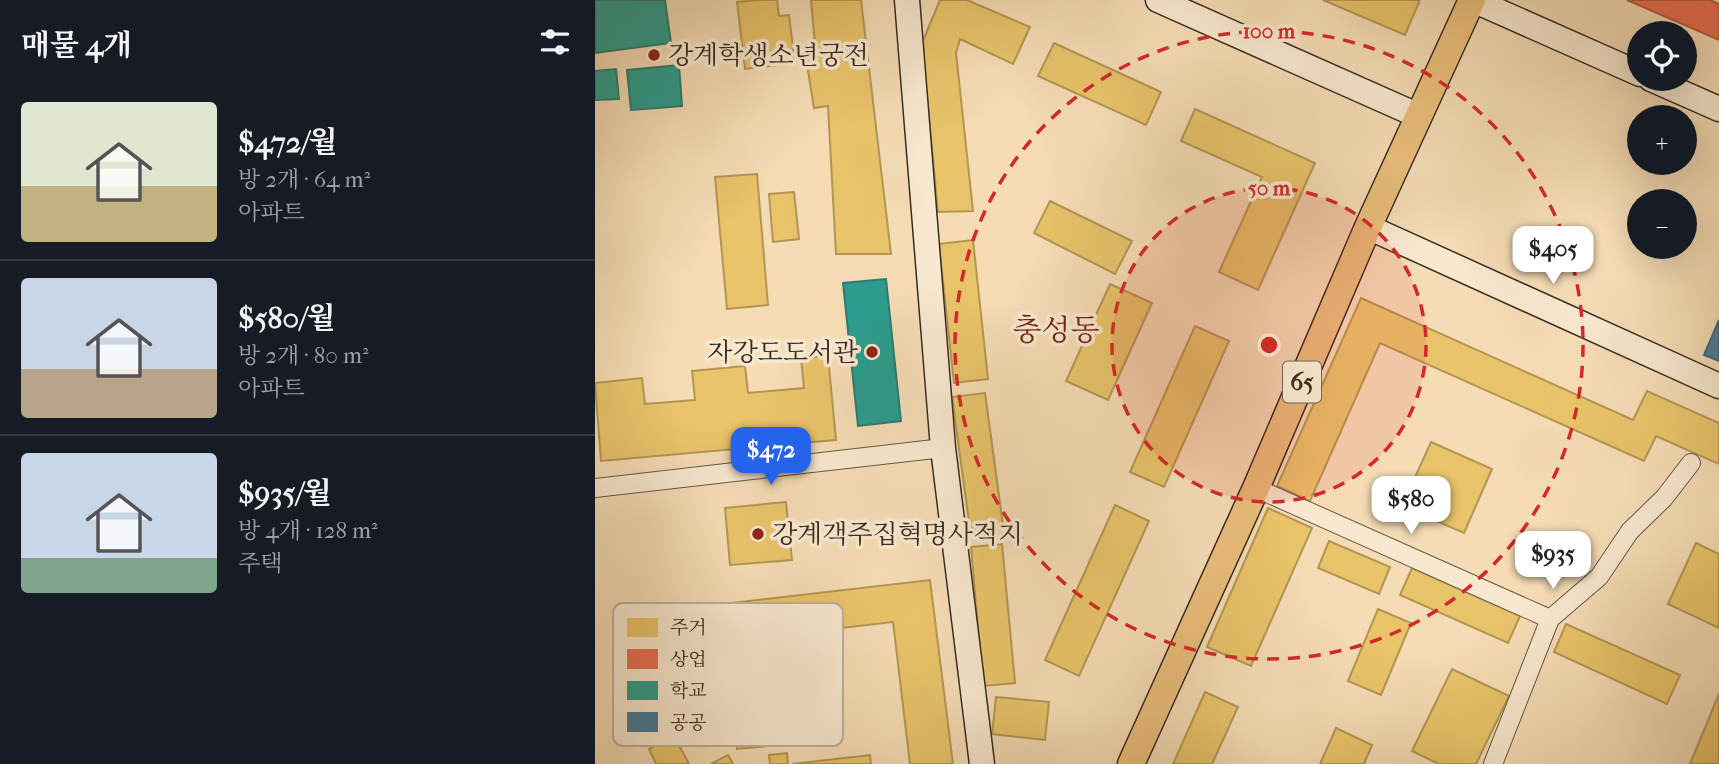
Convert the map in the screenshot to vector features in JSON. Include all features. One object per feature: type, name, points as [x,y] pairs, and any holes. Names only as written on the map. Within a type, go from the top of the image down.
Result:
[{"type":"main road","name":"65","points":[[1131,764],[1256,488],[1368,227],[1473,0]]},
{"type":"street","points":[[907,0],[943,448],[982,764]]},
{"type":"street","points":[[1158,0],[1419,116]]},
{"type":"street","points":[[1473,0],[1627,68]]},
{"type":"street","points":[[1678,91],[1719,109]]},
{"type":"street","points":[[1368,227],[1719,386]]},
{"type":"street","points":[[595,488],[943,448]]},
{"type":"street","points":[[1493,764],[1550,619],[1599,577],[1630,531],[1664,499],[1691,463]]},
{"type":"street","points":[[1256,488],[1550,619]]},
{"type":"building: 주거","points":[[777,0],[779,16],[789,15],[795,63],[745,69],[737,2]]},
{"type":"building: 주거","points":[[811,0],[861,0],[891,254],[836,254],[828,106],[814,108],[806,58],[816,56]]},
{"type":"building: 주거","points":[[940,0],[967,0],[1030,27],[1013,64],[960,39],[956,53],[973,211],[938,212],[922,43]]},
{"type":"building: 주거","points":[[1323,0],[1420,0],[1405,35]]},
{"type":"building: 주거","points":[[1054,43],[1161,92],[1146,125],[1038,76]]},
{"type":"building: 주거","points":[[1195,109],[1315,163],[1258,290],[1219,272],[1262,177],[1181,141]]},
{"type":"building: 주거","points":[[757,174],[768,305],[727,309],[715,177]]},
{"type":"building: 주거","points":[[794,192],[799,239],[773,242],[769,194]]},
{"type":"building: 주거","points":[[1050,201],[1132,241],[1115,274],[1034,233]]},
{"type":"building: 주거","points":[[973,240],[988,379],[954,383],[939,244]]},
{"type":"building: 주거","points":[[1110,284],[1152,303],[1108,400],[1066,381]]},
{"type":"building: 주거","points":[[1361,298],[1633,420],[1647,391],[1719,423],[1719,464],[1656,436],[1644,461],[1380,343],[1310,501],[1277,486]]},
{"type":"building: 주거","points":[[1195,326],[1229,341],[1164,487],[1130,472]]},
{"type":"building: 주거","points":[[828,356],[836,440],[601,461],[595,383],[642,378],[645,404],[695,400],[692,371],[745,366],[748,393],[804,388],[801,358]]},
{"type":"building: 주거","points":[[985,393],[1003,525],[970,529],[952,397]]},
{"type":"building: 주거","points":[[1431,442],[1492,469],[1464,533],[1402,506]]},
{"type":"building: 주거","name":"강계객주집혁명사적지","points":[[786,502],[792,560],[730,565],[725,508]]},
{"type":"building: 주거","points":[[1115,505],[1149,521],[1079,676],[1045,660]]},
{"type":"building: 주거","points":[[1268,508],[1312,528],[1251,666],[1207,647]]},
{"type":"building: 주거","points":[[1329,541],[1390,567],[1379,594],[1318,568]]},
{"type":"building: 주거","points":[[1696,543],[1719,554],[1719,628],[1668,604]]},
{"type":"building: 주거","points":[[1002,544],[1015,683],[983,686],[971,547]]},
{"type":"building: 주거","points":[[1412,568],[1520,616],[1508,643],[1400,595]]},
{"type":"building: 주거","points":[[930,580],[953,764],[910,764],[893,622],[843,628],[843,603],[732,603]]},
{"type":"building: 주거","points":[[1378,609],[1411,623],[1381,695],[1348,681]]},
{"type":"building: 주거","points":[[1566,624],[1680,675],[1667,704],[1554,652]]},
{"type":"building: 주거","points":[[1452,669],[1509,696],[1476,764],[1439,764],[1412,751]]},
{"type":"building: 주거","points":[[1205,692],[1238,707],[1212,764],[1173,764]]},
{"type":"building: 주거","points":[[1719,694],[1719,764],[1690,764]]},
{"type":"building: 주거","points":[[996,697],[1049,702],[1045,740],[992,734]]},
{"type":"building: 주거","points":[[1336,728],[1372,745],[1364,764],[1320,764]]},
{"type":"building: 주거","points":[[655,746],[679,746],[689,764],[656,764],[649,749]]},
{"type":"building: 주거","points":[[737,746],[768,746],[737,749]]},
{"type":"building: 주거","points":[[787,753],[788,764],[770,764],[769,755]]},
{"type":"building: 주거","points":[[728,755],[733,764],[711,764]]},
{"type":"building: 주거","points":[[870,755],[871,764],[792,764]]},
{"type":"building: 상업","points":[[1627,0],[1710,0],[1719,4],[1719,40],[1697,30],[1697,21],[1675,21]]},
{"type":"building: 학교","points":[[595,0],[665,0],[671,43],[595,53]]},
{"type":"building: 학교","points":[[679,65],[682,106],[631,110],[627,70]]},
{"type":"building: 학교","points":[[616,69],[619,99],[595,100],[595,71]]},
{"type":"building: 학교","name":"자강도도서관","points":[[886,279],[901,421],[858,426],[843,283]]},
{"type":"building: 공공","points":[[1719,320],[1719,361],[1704,355]]},
{"type":"place","name":"강계학생소년궁전","points":[[654,55]]},
{"type":"place","name":"자강도도서관","points":[[872,352]]},
{"type":"place","name":"강계객주집혁명사적지","points":[[758,534]]},
{"type":"district","name":"충성동","points":[[1056,330]]}]
